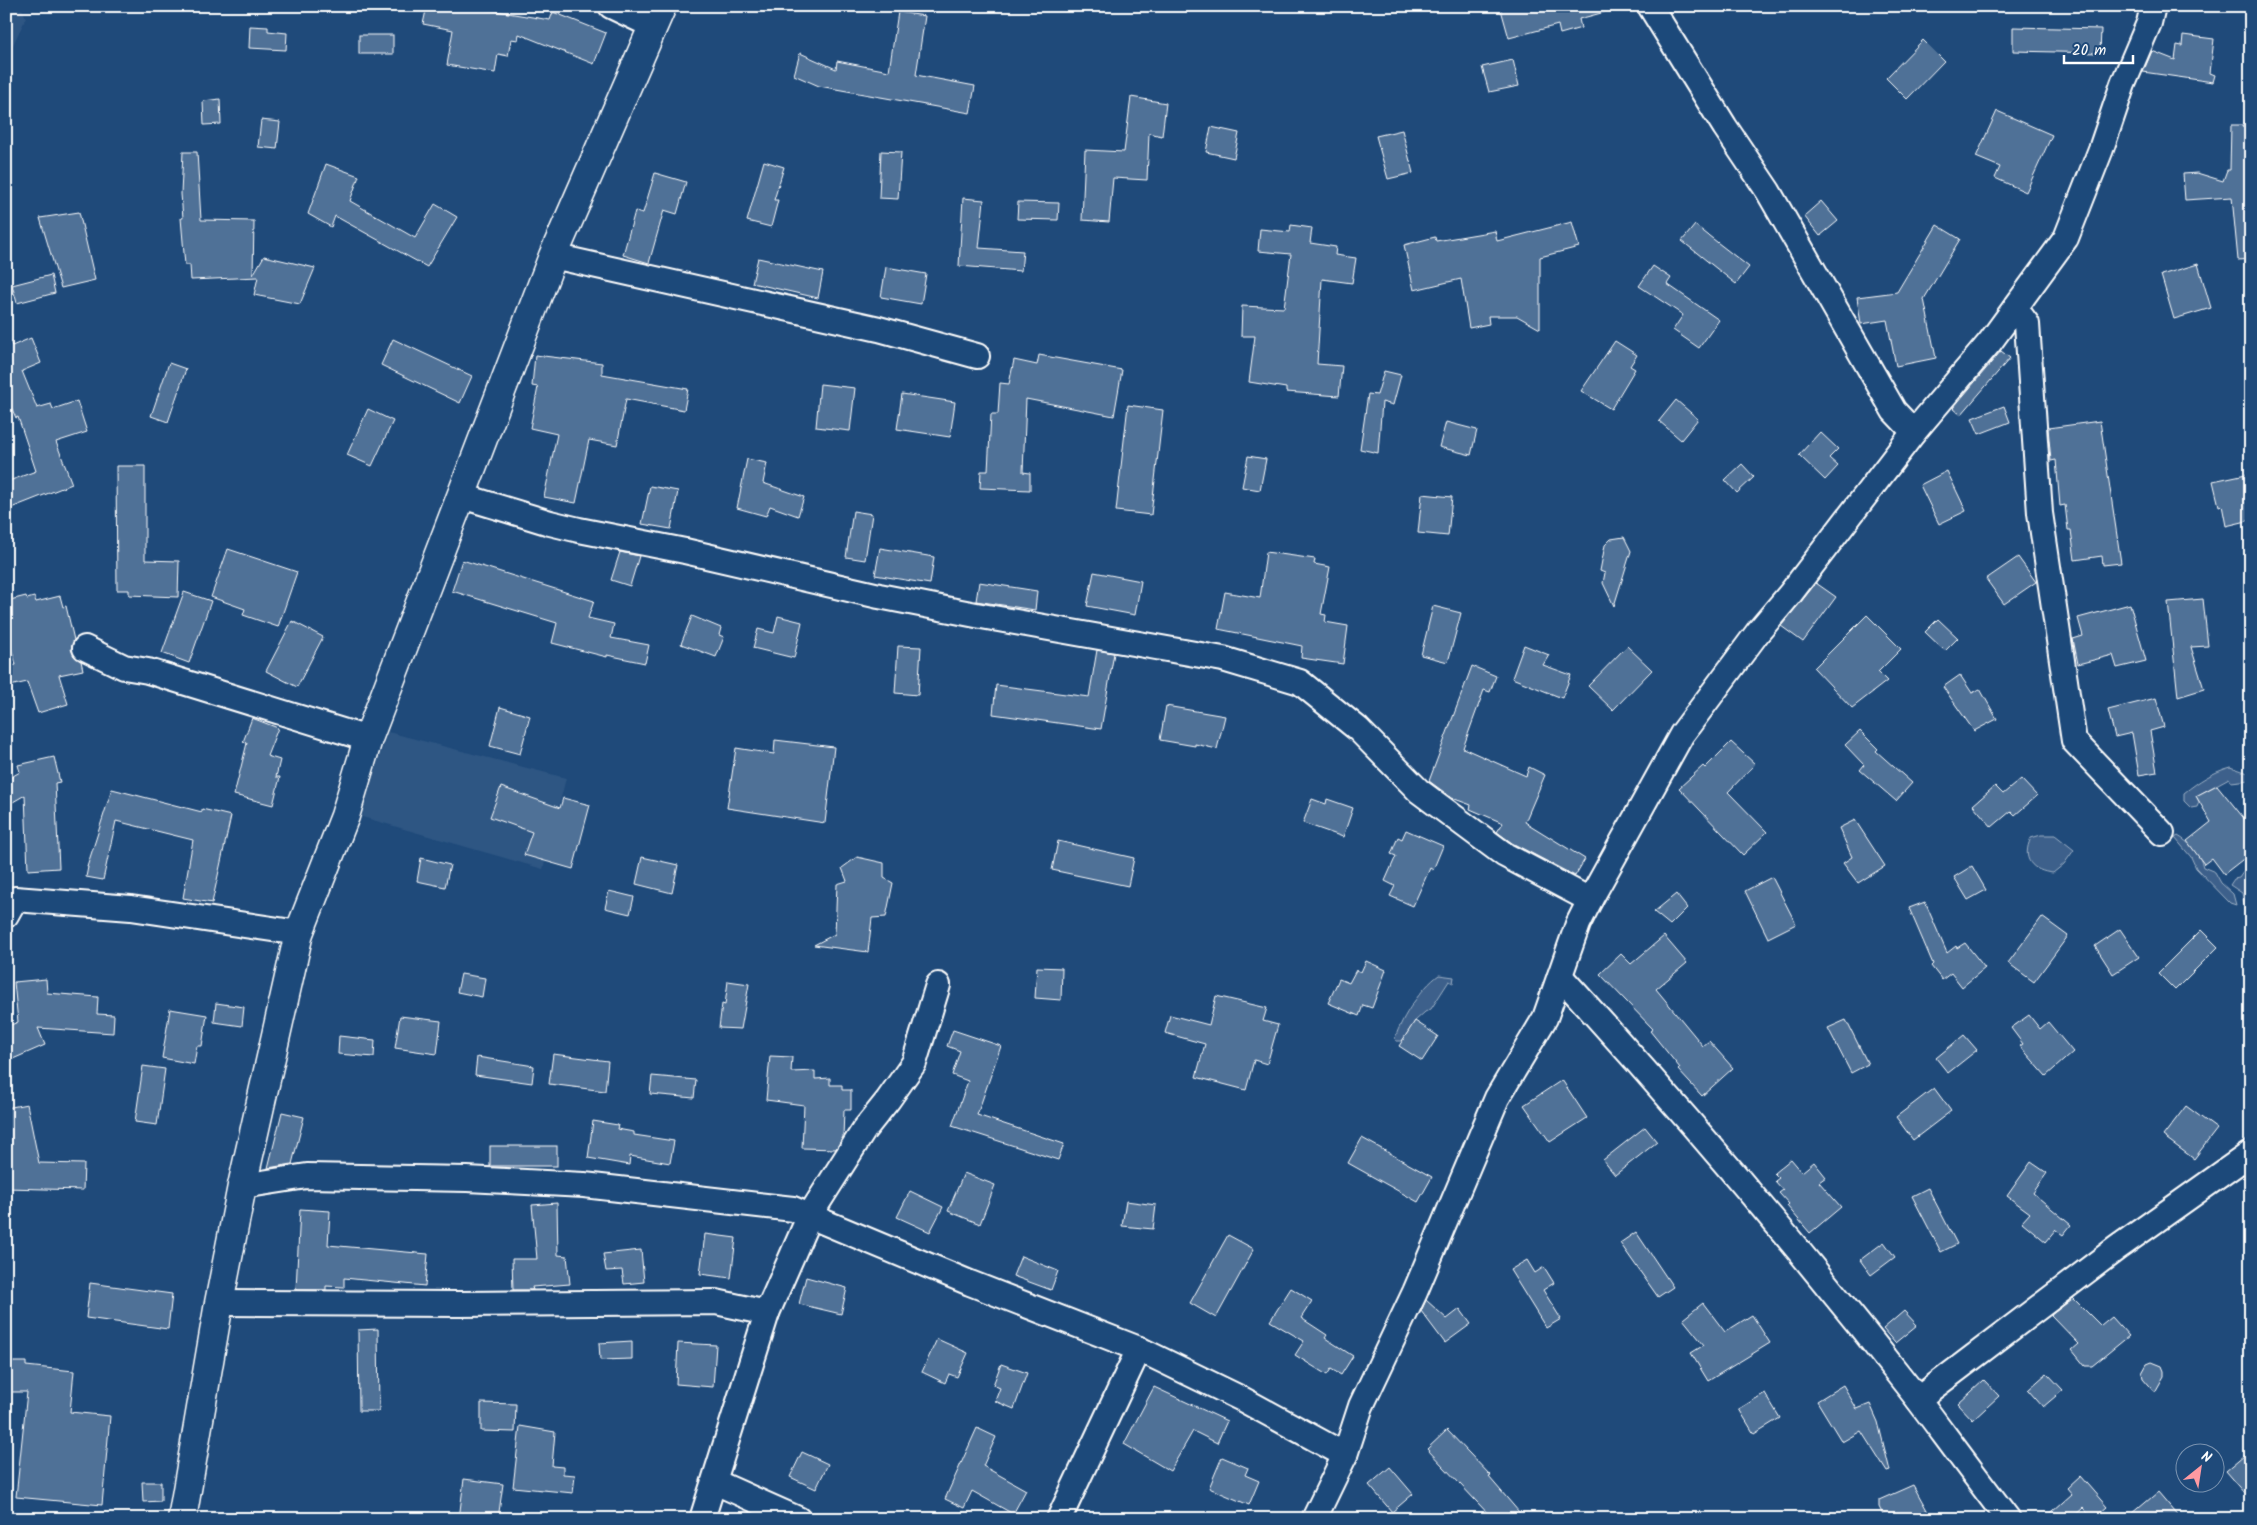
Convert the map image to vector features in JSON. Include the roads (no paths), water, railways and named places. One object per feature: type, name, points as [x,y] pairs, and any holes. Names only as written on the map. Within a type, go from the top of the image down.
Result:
[{"type":"main road","points":[[182,1519],[219,1303],[242,1186],[299,932],[345,816],[368,739],[553,256],[657,16]]},
{"type":"street","points":[[612,6],[657,16]]},
{"type":"street","points":[[1650,6],[1768,192],[1894,411],[1914,432]]},
{"type":"street","points":[[1314,1519],[1345,1455],[1362,1406],[1415,1292],[1497,1098],[1545,1018],[1578,924],[1682,734],[1758,632],[1790,594],[1914,432],[1990,342],[2060,245],[2071,227],[2123,84],[2149,23],[2153,6]]},
{"type":"street","points":[[553,256],[879,329],[977,356]]},
{"type":"street","points":[[2014,308],[2027,324],[2040,513],[2074,741],[2162,833]]},
{"type":"street","points":[[462,496],[579,530],[685,551],[879,596],[1223,658],[1300,682],[1358,729],[1419,791],[1505,856],[1590,900]]},
{"type":"street","points":[[85,648],[124,667],[148,671],[368,739]]},
{"type":"street","points":[[6,915],[15,899],[131,908],[299,932]]},
{"type":"street","points":[[1560,976],[1650,1075],[1720,1157],[1918,1399],[2008,1519]]},
{"type":"street","points":[[702,1519],[767,1313],[810,1216],[864,1130],[914,1063],[938,985]]},
{"type":"street","points":[[1918,1399],[2117,1248],[2251,1153]]},
{"type":"street","points":[[242,1186],[308,1176],[467,1179],[584,1185],[793,1209],[970,1283],[1139,1348],[1242,1399],[1345,1455]]},
{"type":"street","points":[[219,1303],[716,1302],[767,1313]]},
{"type":"street","points":[[1059,1519],[1139,1348]]},
{"type":"street","points":[[715,1482],[798,1519]]}]
